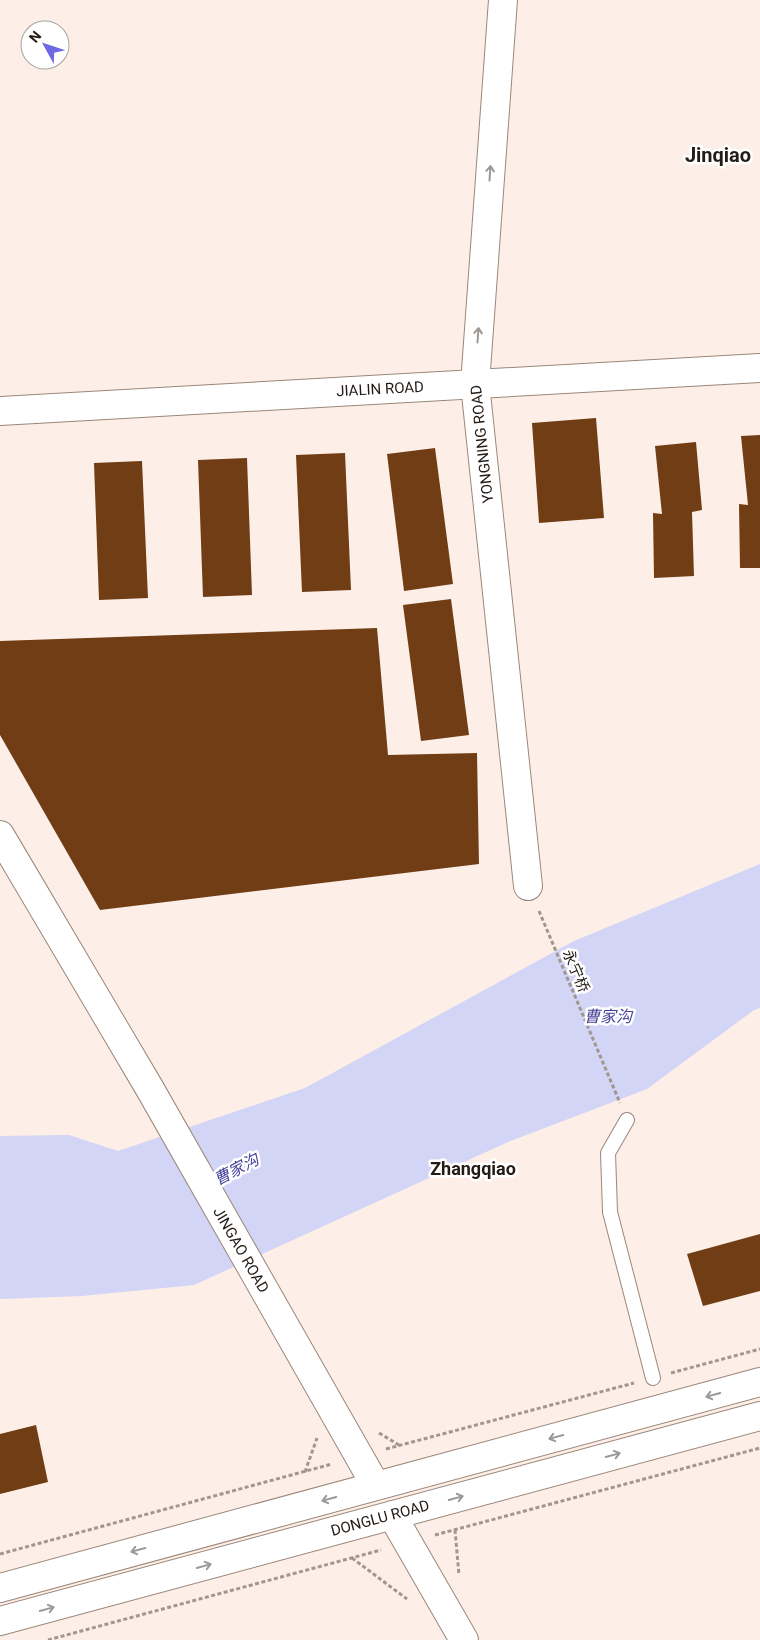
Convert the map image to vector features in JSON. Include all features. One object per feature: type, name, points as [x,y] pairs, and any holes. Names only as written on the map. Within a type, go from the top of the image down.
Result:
[{"type":"main road","name":"YONGNING ROAD","points":[[503,0],[475,384],[528,886]]},
{"type":"main road","name":"JIALIN ROAD","points":[[0,411],[760,368]]},
{"type":"main road","name":"JINGAO ROAD","points":[[0,835],[150,1089],[464,1640]]},
{"type":"main road","points":[[0,1588],[760,1382]]},
{"type":"main road","name":"DONGLU ROAD","points":[[0,1621],[760,1416]]},
{"type":"lane","points":[[627,1120],[608,1153],[610,1212],[653,1378]]},
{"type":"path","name":"永宁桥","points":[[528,886],[627,1120]]},
{"type":"water","name":"曹家沟","points":[[760,864],[760,1008],[754,1010],[647,1089],[508,1142],[194,1285],[82,1296],[0,1299],[0,1136],[69,1135],[118,1151],[305,1088],[574,941]]},
{"type":"building","points":[[596,418],[604,518],[539,523],[532,423]]},
{"type":"building","points":[[760,435],[760,568],[740,568],[739,504],[748,505],[741,436]]},
{"type":"building","points":[[696,442],[702,510],[692,512],[694,576],[654,578],[653,513],[662,514],[655,446]]},
{"type":"building","points":[[435,448],[453,584],[404,591],[387,454]]},
{"type":"building","points":[[345,453],[351,590],[302,592],[296,455]]},
{"type":"building","points":[[247,458],[252,595],[203,597],[198,460]]},
{"type":"building","points":[[142,461],[148,598],[99,600],[94,463]]},
{"type":"building","points":[[451,599],[469,735],[421,741],[403,605]]},
{"type":"building","points":[[377,628],[388,755],[477,753],[479,864],[100,910],[0,735],[0,641]]},
{"type":"building","points":[[760,1234],[760,1291],[703,1306],[687,1254]]},
{"type":"building","points":[[36,1425],[48,1482],[0,1494],[0,1434]]},
{"type":"district","name":"Jinqiao","points":[[718,155]]},
{"type":"district","name":"Zhangqiao","points":[[473,1169]]}]
